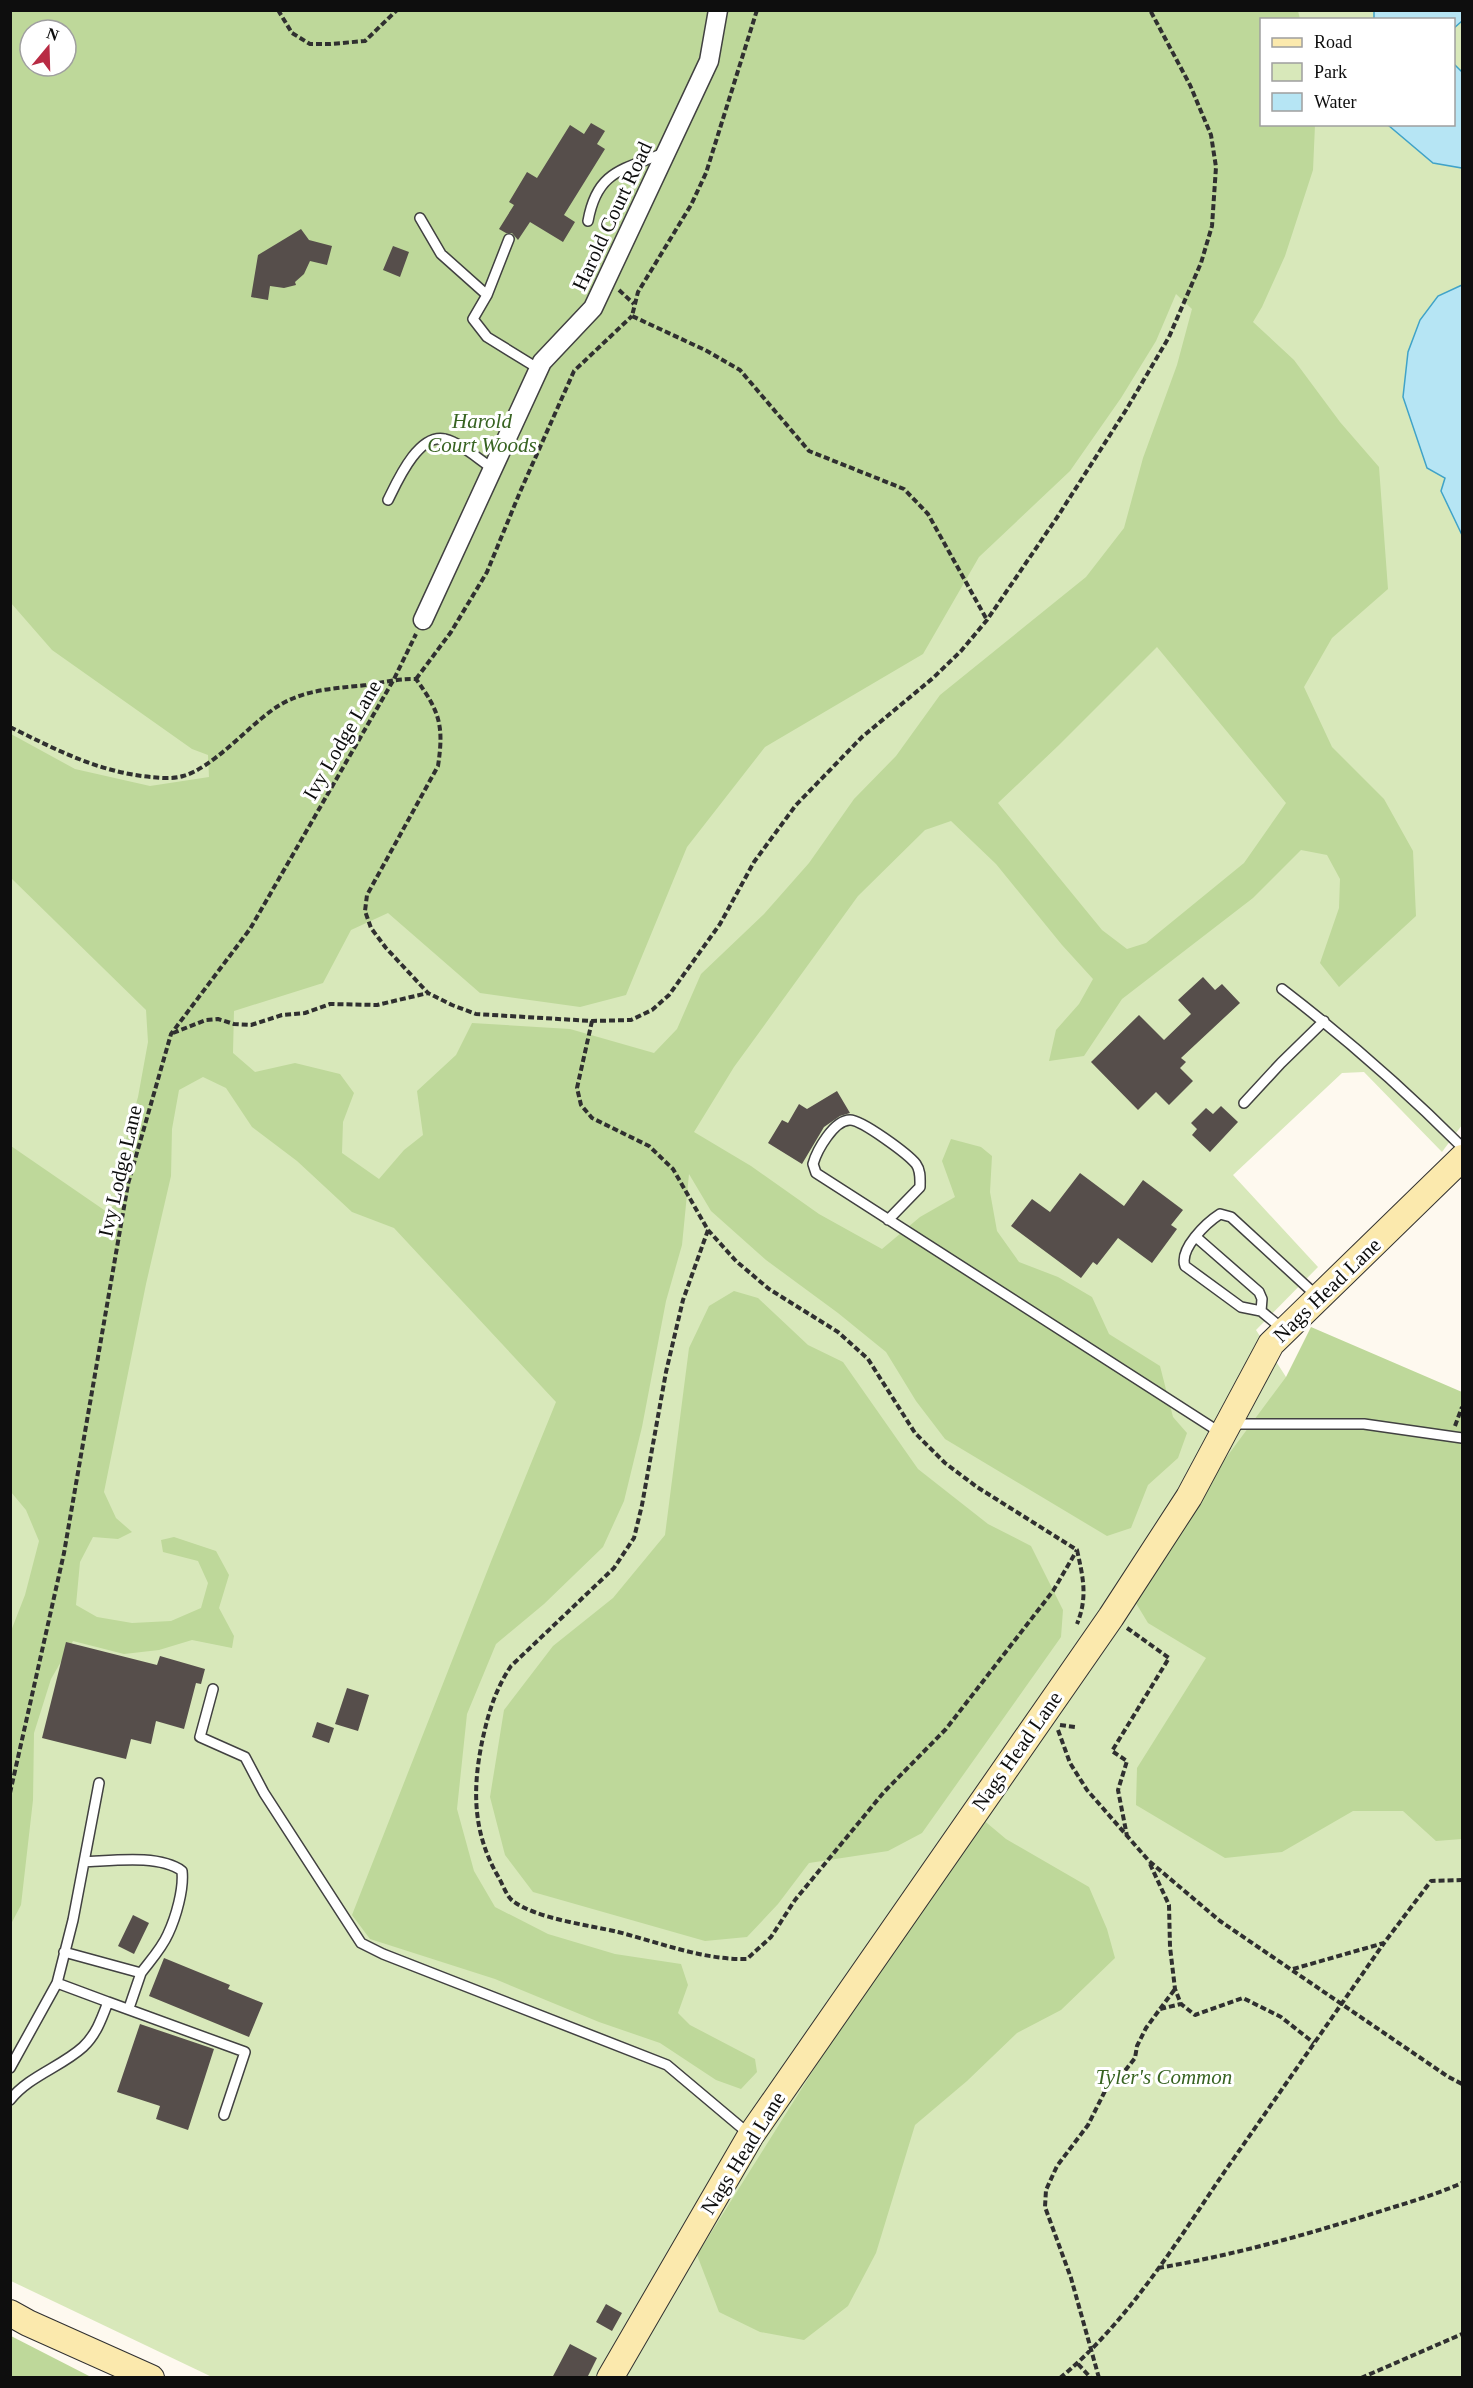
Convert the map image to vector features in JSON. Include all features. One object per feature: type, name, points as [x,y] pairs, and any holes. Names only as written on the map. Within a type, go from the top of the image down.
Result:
[{"type":"street","name":"Harold Court Road","points":[[423,620],[542,362],[593,308],[709,61],[718,10]]},
{"type":"street","name":"Nags Head Lane","points":[[610,2378],[751,2135],[1111,1617],[1189,1497],[1270,1344],[1462,1158]]},
{"type":"street","points":[[10,2313],[151,2378]]},
{"type":"lane","points":[[588,221],[591,199],[608,176],[667,152]]},
{"type":"lane","points":[[420,218],[441,254],[487,295]]},
{"type":"lane","points":[[509,239],[487,295],[472,319],[487,337],[539,369]]},
{"type":"lane","points":[[388,500],[409,459],[435,439],[444,439],[453,443],[492,468]]},
{"type":"lane","points":[[1282,989],[1324,1021],[1411,1095],[1462,1147]]},
{"type":"lane","points":[[1244,1103],[1324,1021]]},
{"type":"lane","points":[[888,1220],[920,1187],[919,1170],[910,1158],[863,1124],[848,1120],[841,1123],[816,1155],[813,1164],[814,1171],[888,1220],[1226,1429],[1364,1424],[1462,1438]]},
{"type":"lane","points":[[1284,1330],[1260,1311],[1241,1307],[1185,1266],[1184,1254],[1196,1237],[1220,1214],[1231,1216],[1319,1297]]},
{"type":"lane","points":[[1196,1237],[1259,1293],[1262,1299],[1260,1311]]},
{"type":"lane","points":[[213,1689],[200,1737],[245,1757],[264,1793],[361,1943],[383,1954],[667,2065],[751,2135]]},
{"type":"lane","points":[[10,2068],[57,1983],[73,1920],[99,1783]]},
{"type":"lane","points":[[84,1862],[163,1862],[182,1870],[183,1877],[177,1905],[168,1935],[141,1973],[129,2008]]},
{"type":"lane","points":[[64,1952],[141,1973]]},
{"type":"lane","points":[[57,1983],[245,2052],[224,2115]]},
{"type":"lane","points":[[10,2100],[41,2074],[84,2046],[99,2025],[108,2002]]},
{"type":"path","points":[[278,10],[292,33],[310,44],[330,45],[365,41],[397,10]]},
{"type":"path","points":[[416,680],[451,632],[487,572],[574,371],[632,316],[638,292],[691,205],[706,173],[757,10]]},
{"type":"path","points":[[416,680],[439,717],[441,742],[438,766],[367,896],[365,911],[371,928],[386,948],[428,993],[476,1014],[592,1021],[631,1020],[652,1010],[669,995],[720,924],[754,862],[796,805],[862,737],[933,678],[961,651],[987,620],[1058,516],[1126,410],[1169,337],[1201,263],[1212,226],[1216,167],[1211,135],[1190,85],[1150,10]]},
{"type":"path","points":[[632,316],[740,370],[809,451],[904,489],[928,514],[987,620]]},
{"type":"path","name":"Ivy Lodge Lane","points":[[10,1793],[64,1553],[128,1184],[171,1034],[250,929],[394,679],[423,620]]},
{"type":"path","points":[[10,727],[73,759],[129,775],[183,776],[204,767],[289,699],[314,690],[373,684],[394,679],[416,680]]},
{"type":"path","points":[[171,1034],[206,1020],[218,1019],[234,1024],[251,1025],[282,1016],[305,1013],[330,1004],[377,1005],[428,993]]},
{"type":"path","points":[[592,1021],[577,1088],[581,1105],[592,1118],[649,1146],[673,1169],[708,1230],[736,1261],[769,1288],[838,1332],[868,1359],[915,1433],[945,1463],[977,1487],[1077,1550],[1083,1576],[1085,1604],[1078,1624],[1071,1634]]},
{"type":"path","points":[[708,1230],[683,1300],[666,1372],[634,1538],[614,1568],[511,1666],[499,1684],[489,1708],[475,1785],[476,1810],[481,1838],[490,1863],[512,1901],[535,1912],[724,1960],[747,1959],[771,1937],[795,1899],[884,1792],[946,1729],[1053,1591],[1077,1550]]},
{"type":"path","points":[[1111,1617],[1169,1658],[1112,1751],[1127,1761],[1118,1790],[1128,1837]]},
{"type":"path","points":[[1075,1727],[1056,1725],[1070,1763],[1087,1790],[1149,1861],[1220,1920],[1462,2084]]},
{"type":"path","points":[[1149,1861],[1169,1905],[1170,1947],[1175,1989],[1181,2004],[1195,2015],[1243,1998],[1281,2017],[1314,2043]]},
{"type":"path","points":[[1060,2378],[1092,2349],[1123,2315],[1384,1943],[1431,1881],[1462,1880]]},
{"type":"path","points":[[1292,1969],[1384,1943]]},
{"type":"path","points":[[1098,2378],[1071,2278],[1045,2207],[1046,2190],[1057,2166],[1088,2125],[1110,2081],[1124,2072],[1135,2058],[1137,2046],[1146,2028],[1175,1989]]},
{"type":"path","points":[[1160,2008],[1181,2004]]},
{"type":"path","points":[[1157,2268],[1212,2259],[1256,2248],[1390,2208],[1462,2183]]},
{"type":"path","points":[[1362,2378],[1462,2334]]},
{"type":"path","points":[[1077,2364],[1090,2378]]},
{"type":"green space","name":"Tyler's Common","points":[[10,11],[1462,11],[1462,1125],[1442,1152],[1364,1072],[1342,1073],[1233,1175],[1318,1267],[1256,1330],[1286,1377],[1462,1447],[1462,2377],[212,2377],[11,2281]]},
{"type":"green space","name":"Harold Court Woods","points":[[11,11],[1298,11],[1300,18],[1260,18],[1260,126],[1315,126],[1313,170],[1285,256],[1253,322],[1294,360],[1340,422],[1379,467],[1388,589],[1332,638],[1304,687],[1332,747],[1384,799],[1413,851],[1416,916],[1339,987],[1320,963],[1339,908],[1340,879],[1327,855],[1301,850],[1253,898],[1122,999],[1084,1056],[1049,1061],[1056,1030],[1079,1004],[1093,979],[996,864],[951,821],[925,830],[858,896],[734,1067],[694,1132],[751,1166],[819,1214],[882,1249],[920,1217],[955,1197],[942,1161],[951,1139],[981,1147],[992,1156],[990,1192],[997,1231],[1019,1262],[1058,1277],[1092,1297],[1109,1334],[1160,1366],[1173,1417],[1187,1433],[1178,1458],[1148,1485],[1131,1528],[1107,1536],[945,1439],[916,1401],[886,1352],[766,1260],[711,1211],[689,1174],[682,1245],[666,1301],[642,1427],[624,1501],[603,1547],[544,1604],[496,1644],[467,1714],[457,1809],[474,1871],[495,1907],[548,1934],[615,1954],[681,1964],[688,1985],[678,2013],[690,2025],[755,2059],[757,2072],[741,2089],[716,2080],[660,2043],[599,2022],[495,1979],[370,1939],[352,1915],[556,1402],[394,1228],[352,1212],[297,1161],[252,1127],[226,1088],[203,1077],[179,1090],[172,1129],[171,1176],[146,1284],[104,1492],[116,1518],[132,1532],[118,1539],[93,1537],[80,1562],[76,1605],[97,1617],[132,1623],[171,1621],[201,1608],[208,1583],[198,1561],[163,1552],[161,1540],[174,1537],[216,1551],[229,1575],[219,1608],[234,1636],[232,1648],[192,1640],[159,1650],[124,1654],[73,1641],[51,1679],[34,1733],[33,1800],[21,1905],[11,1924],[11,1631],[25,1595],[39,1541],[26,1510],[11,1492],[11,1146],[107,1212],[114,1205],[123,1150],[138,1097],[148,1042],[146,1010],[11,878],[11,734],[75,769],[150,786],[209,777],[208,755],[192,749],[52,650],[11,603]],"holes":[[[1176,294],[1192,309],[1177,365],[1143,458],[1124,528],[1086,577],[940,695],[896,756],[854,799],[809,863],[764,914],[701,974],[677,1029],[654,1053],[570,1029],[472,1023],[456,1055],[417,1091],[423,1135],[404,1150],[379,1179],[342,1153],[343,1122],[354,1093],[340,1074],[295,1063],[255,1072],[233,1053],[234,1011],[323,983],[351,930],[388,913],[480,993],[580,1007],[626,995],[687,847],[765,747],[923,654],[979,557],[1070,471],[1121,398],[1156,341]],[[1157,647],[1286,803],[1244,863],[1146,943],[1127,949],[1102,930],[998,803]]]},
{"type":"green space","points":[[734,1291],[758,1298],[808,1345],[843,1362],[918,1469],[988,1524],[1031,1546],[1063,1610],[1061,1637],[922,1833],[888,1851],[809,1863],[778,1904],[747,1937],[705,1941],[533,1892],[505,1855],[490,1797],[504,1710],[553,1646],[613,1598],[665,1535],[689,1348],[709,1306]]},
{"type":"green space","points":[[1311,1327],[1462,1392],[1462,1839],[1436,1841],[1403,1811],[1353,1811],[1282,1852],[1225,1858],[1136,1805],[1137,1768],[1206,1658],[1148,1623],[1128,1590],[1286,1377]]},
{"type":"green space","points":[[975,1813],[1006,1839],[1089,1887],[1107,1929],[1115,1958],[1061,2010],[1017,2033],[967,2081],[915,2125],[876,2253],[848,2306],[804,2340],[760,2332],[719,2312],[697,2255]]},
{"type":"green space","points":[[11,2336],[91,2377],[11,2377]]},
{"type":"water","points":[[1374,11],[1462,11],[1462,21],[1455,27],[1455,18],[1374,18]]},
{"type":"water","points":[[1455,65],[1462,72],[1462,168],[1433,163],[1389,126],[1455,126]]},
{"type":"water","points":[[1462,285],[1462,535],[1441,491],[1445,478],[1427,468],[1403,397],[1408,352],[1420,320],[1438,296]]},
{"type":"building","points":[[591,123],[605,131],[597,144],[605,149],[564,215],[575,222],[563,242],[530,222],[518,240],[512,233],[499,229],[514,205],[509,202],[527,172],[537,178],[570,125],[584,134]]},
{"type":"building","points":[[301,229],[309,240],[332,246],[327,265],[310,261],[304,274],[295,282],[296,285],[284,288],[270,286],[268,300],[251,297],[258,255]]},
{"type":"building","points":[[393,246],[409,252],[400,277],[383,270]]},
{"type":"building","points":[[1203,977],[1215,990],[1222,984],[1240,1003],[1181,1058],[1186,1062],[1180,1068],[1193,1081],[1169,1105],[1156,1092],[1138,1110],[1091,1062],[1139,1015],[1164,1040],[1191,1014],[1178,1000]]},
{"type":"building","points":[[837,1091],[850,1113],[840,1116],[824,1127],[802,1164],[768,1143],[782,1120],[788,1123],[799,1104],[807,1109]]},
{"type":"building","points":[[1221,1106],[1238,1122],[1210,1152],[1192,1135],[1197,1129],[1191,1123],[1206,1108],[1213,1114]]},
{"type":"building","points":[[1080,1173],[1124,1206],[1143,1180],[1183,1210],[1171,1225],[1177,1229],[1152,1263],[1118,1238],[1097,1265],[1093,1262],[1081,1278],[1011,1226],[1032,1199],[1050,1212]]},
{"type":"building","points":[[66,1642],[157,1665],[160,1656],[205,1669],[201,1684],[196,1683],[184,1729],[156,1721],[151,1744],[131,1739],[126,1759],[42,1738]]},
{"type":"building","points":[[347,1688],[369,1695],[358,1731],[335,1724]]},
{"type":"building","points":[[317,1722],[334,1728],[329,1743],[312,1737]]},
{"type":"building","points":[[133,1915],[149,1923],[134,1954],[118,1946]]},
{"type":"building","points":[[164,1958],[230,1985],[228,1989],[263,2003],[249,2037],[149,1996]]},
{"type":"building","points":[[140,2024],[214,2049],[188,2130],[156,2119],[160,2106],[117,2092]]},
{"type":"building","points":[[606,2304],[622,2313],[612,2331],[596,2322]]},
{"type":"building","points":[[570,2344],[597,2358],[587,2378],[552,2378]]}]
